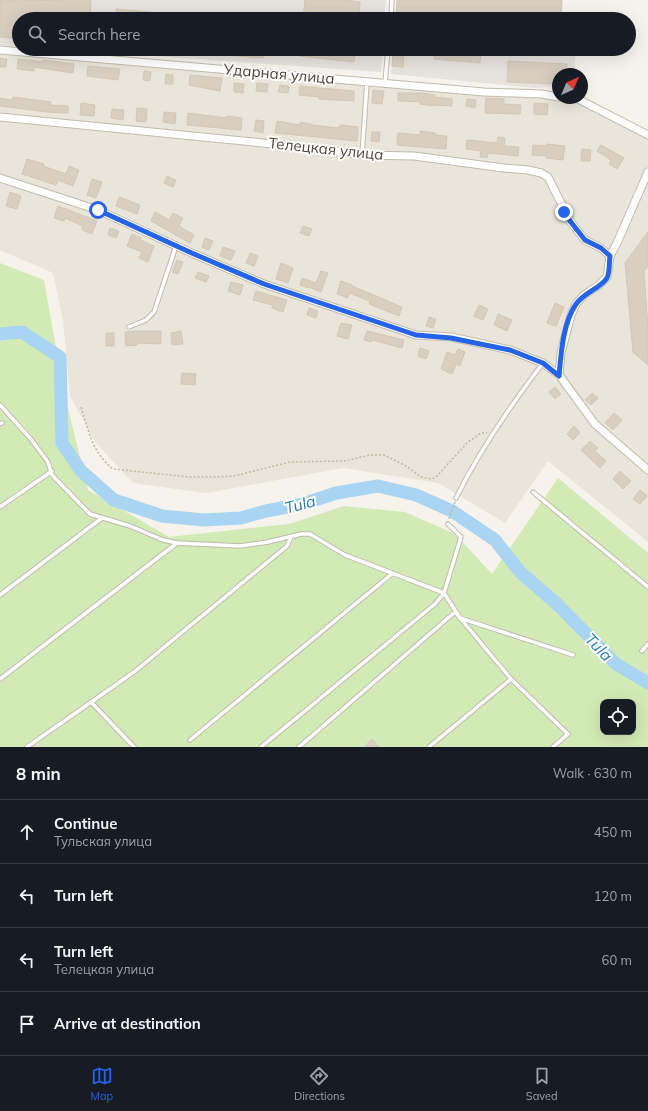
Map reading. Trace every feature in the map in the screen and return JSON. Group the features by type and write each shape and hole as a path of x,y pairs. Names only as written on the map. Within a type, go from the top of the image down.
{"street":[{"name":"Ударная улица","path":"0,50 12,51"},
{"name":"Ударная улица","path":"69,56 484,92 542,94 552,96"},
{"path":"588,104 648,135"},
{"name":"Телецкая улица","path":"0,117 273,144 362,155 414,156 528,170 541,173 548,177 570,221 585,240 601,248 610,256"},
{"path":"559,376 562,347 570,315 576,304 584,295 599,285 607,277 610,256 648,172"},
{"path":"0,178 98,210 264,284 416,335 479,342 510,350 543,363 559,376 595,424 648,470"}],"lane":[{"path":"391,12 392,0"},
{"path":"385,83 387,56"},
{"path":"362,155 367,82"},
{"path":"129,327 146,320 154,312 176,246"},
{"path":"456,498 471,467 515,400 543,363"},
{"path":"0,405 30,438 48,462 52,471 52,476 90,514 130,526 163,540 177,543 240,546 301,534 310,534 345,555 444,593 460,618 573,655"},
{"path":"0,508 52,471"},
{"path":"533,492 648,588"},
{"path":"0,596 102,518"},
{"path":"261,747 435,604 444,593 462,537 448,524"},
{"path":"27,747 134,672 287,546 291,537"},
{"path":"0,679 177,543"},
{"path":"190,740 393,573"},
{"path":"299,747 455,612 511,679 568,734 553,747"},
{"path":"642,650 648,644"},
{"path":"429,747 511,679"},
{"path":"90,702 134,747"}],"path":[{"path":"81,407 94,447 103,461 113,469 189,477 234,476 290,462 345,461 370,455 384,455 406,466 421,477 432,479 436,477 468,442 481,433 493,434"},
{"path":"448,524 456,498"}],"shaded area":[{"path":"0,0 386,0 385,12 12,12 12,46 0,45"},
{"path":"0,50 12,51 12,56 71,56 552,97 552,104 581,104 648,135 648,542 548,461 505,523 438,483 343,468 206,493 133,483 95,442 70,396 63,320 53,273 0,250"},
{"path":"156,56 382,56 381,72"},
{"path":"392,56 575,56 574,68 552,68 552,87 536,88 391,74"}],"green space":[{"path":"0,263 44,280 63,388 88,490 169,537 289,524 344,506 405,512 455,534 492,574 558,478 648,553 648,747 0,747"}],"building":[{"path":"0,0 91,1 90,12 12,12 12,38 0,37"},
{"path":"305,0 345,0 360,2 359,12 304,12"},
{"path":"397,0 562,0 561,12 396,12"},
{"path":"116,9 150,12 116,12"},
{"path":"238,56 263,56 263,58"},
{"path":"299,56 354,56 354,62"},
{"path":"393,56 404,56 403,67 392,66"},
{"path":"434,56 480,56 480,63 434,59"},
{"path":"0,58 7,59 6,67 0,67"},
{"path":"18,59 43,62 43,60 74,64 73,73 34,67 34,71 17,69"},
{"path":"508,61 567,64 567,68 552,68 552,84 507,82"},
{"path":"88,66 120,69 118,80 87,76"},
{"path":"144,71 151,72 150,81 143,80"},
{"path":"166,74 173,75 173,84 165,84"},
{"path":"190,75 222,78 220,91 189,85"},
{"path":"234,83 244,84 243,93 234,92"},
{"path":"257,83 268,84 267,92 256,91"},
{"path":"280,85 289,86 288,93 278,92"},
{"path":"300,86 354,91 354,101 319,99 319,97 299,95"},
{"path":"373,90 384,91 382,104 372,103"},
{"path":"398,93 422,93 435,95 435,97 452,99 452,106 434,106 420,104 421,102 398,101"},
{"path":"13,97 51,102 50,105 68,106 68,113 0,106 0,98 13,100"},
{"path":"486,98 504,99 504,104 521,105 520,114 485,113"},
{"path":"467,99 476,100 475,108 466,106"},
{"path":"81,103 95,105 94,116 80,115"},
{"path":"534,103 548,104 547,115 534,114"},
{"path":"137,108 147,109 146,122 136,121"},
{"path":"112,109 124,110 123,120 111,118"},
{"path":"164,112 176,113 175,124 163,122"},
{"path":"188,113 227,118 227,116 242,118 241,130 187,125"},
{"path":"256,120 264,121 263,133 254,131"},
{"path":"277,121 300,125 300,122 311,125 339,128 340,125 358,127 357,141 275,133"},
{"path":"420,131 435,133 435,135 447,136 446,149 397,145 398,133 420,135"},
{"path":"372,132 380,132 379,142 371,141"},
{"path":"498,137 505,138 504,146 519,147 518,156 488,153 487,158 480,157 481,151 466,149 467,140 497,143"},
{"path":"547,144 565,146 563,160 546,158 546,156 532,155 533,145 547,146"},
{"path":"601,145 624,158 617,169 609,164 611,160 597,151"},
{"path":"582,149 591,150 590,161 581,161"},
{"path":"27,159 44,164 43,166 66,174 69,166 79,170 73,186 58,180 56,185 22,174"},
{"path":"167,176 176,180 173,187 164,183"},
{"path":"92,179 102,182 96,198 87,195"},
{"path":"10,192 21,196 17,209 6,206"},
{"path":"119,197 140,205 137,214 116,206"},
{"path":"58,206 97,221 92,234 82,230 83,226 65,218 64,221 54,218"},
{"path":"155,212 169,220 173,213 183,218 179,226 194,235 190,243 151,221"},
{"path":"303,226 312,229 309,236 300,233"},
{"path":"110,228 119,231 116,238 108,235"},
{"path":"648,232 648,266 644,271 648,329 648,365 633,352 625,263"},
{"path":"132,234 141,238 140,240 154,246 148,262 139,258 142,252 127,246"},
{"path":"205,238 213,241 209,250 202,247"},
{"path":"223,247 235,251 231,260 220,256"},
{"path":"250,253 258,256 254,266 246,263"},
{"path":"177,260 183,262 178,274 172,272"},
{"path":"281,263 293,268 288,283 276,279"},
{"path":"321,271 328,273 321,292 300,285 302,278 316,283"},
{"path":"198,272 209,276 206,282 195,278"},
{"path":"341,281 402,307 399,316 369,304 370,301 349,293 348,298 337,294"},
{"path":"231,282 243,285 240,295 228,291"},
{"path":"256,291 287,300 283,312 272,308 273,305 253,300"},
{"path":"555,303 564,307 556,326 547,323"},
{"path":"479,305 488,309 483,320 474,316"},
{"path":"309,308 318,311 316,318 307,315"},
{"path":"498,314 512,320 507,331 494,325"},
{"path":"429,317 436,319 433,328 426,326"},
{"path":"341,323 352,325 348,339 337,336"},
{"path":"161,331 161,344 137,343 137,345 126,346 125,332"},
{"path":"181,331 183,344 172,345 171,333"},
{"path":"367,331 404,340 402,348 372,340 372,342 364,340"},
{"path":"106,333 114,333 114,346 106,346"},
{"path":"420,348 429,351 426,359 418,356"},
{"path":"458,349 465,352 460,366 456,364 452,374 441,369 447,352 455,355"},
{"path":"182,373 196,374 195,385 181,384"},
{"path":"555,387 561,394 555,399 549,392"},
{"path":"592,393 598,398 591,405 585,400"},
{"path":"614,413 622,420 613,430 605,423"},
{"path":"574,426 580,433 573,440 567,434"},
{"path":"590,441 598,448 595,451 606,461 600,468 581,450"},
{"path":"620,471 631,481 623,489 613,479"},
{"path":"640,490 647,496 640,504 633,499"},
{"path":"372,739 379,747 364,747"}],"waterway":[{"name":"Tula","path":"0,334 22,332 60,357 62,443 81,471 114,500 162,516 204,520 241,518 266,511 303,504 336,493 378,486 416,495 452,511 495,540 520,572 557,604 616,664 648,683"}],"route":[{"path":"98,210 264,284 416,335 479,342 510,350 543,363 559,376 561,352 570,315 576,304 584,295 599,285 607,277 610,256 601,248 585,240 564,212"}]}
